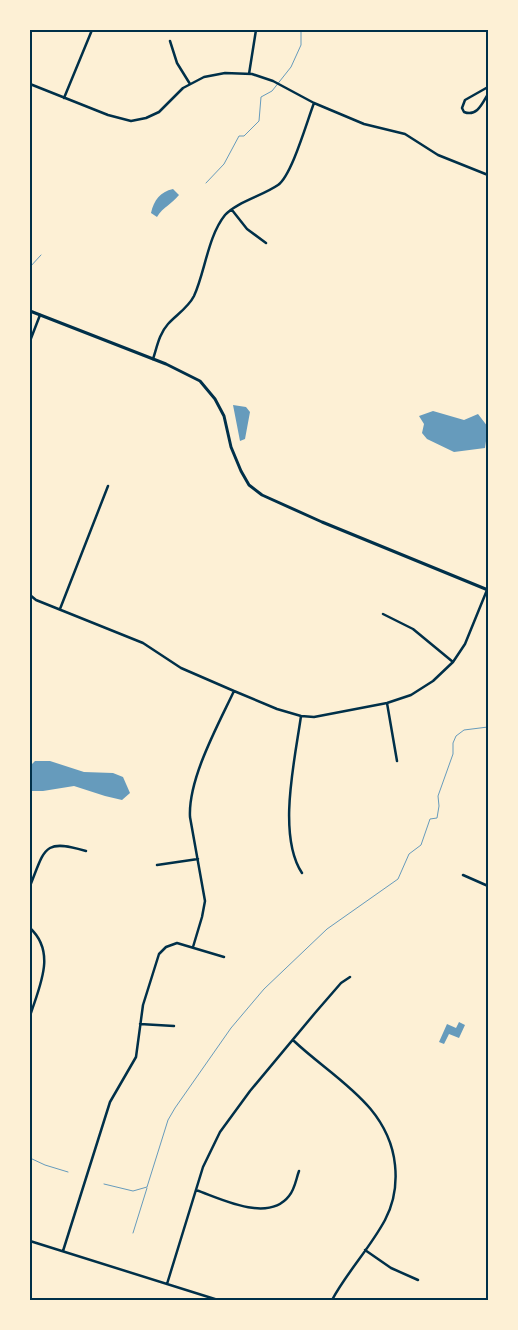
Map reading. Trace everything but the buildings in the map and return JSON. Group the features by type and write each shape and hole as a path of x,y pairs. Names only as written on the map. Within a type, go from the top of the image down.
{"street":[{"path":"64,98 92,30"},
{"path":"249,74 256,30"},
{"path":"170,41 175,57 190,84"},
{"path":"30,84 120,119 140,120 159,112 180,91 204,77 219,74 249,74 273,81 314,103 364,124 405,134 438,155 488,175"},
{"path":"488,87 465,100 462,108 464,112 472,114 488,94"},
{"path":"154,359 160,338 167,325 187,307 193,297 216,232 225,216 237,205 256,198 280,184 290,170 314,103"},
{"path":"232,210 248,228 266,243"},
{"path":"30,311 154,359 200,381 215,399 224,416 231,447 240,469 249,485 262,495 314,519 487,590 465,644 453,662 433,681 411,695 387,703 327,715 300,716 277,710 181,668 143,643 36,600 30,595"},
{"path":"30,340 40,315"},
{"path":"60,609 108,486"},
{"path":"383,614 413,629 453,662"},
{"path":"192,947 202,917 205,900 190,816 192,797 207,747 234,691"},
{"path":"387,703 397,761"},
{"path":"300,716 291,785 289,820 295,862 302,873"},
{"path":"30,886 41,858 51,847 66,845 86,851"},
{"path":"157,865 198,859"},
{"path":"463,875 488,886"},
{"path":"30,928 41,942 45,956 45,965 30,1016"},
{"path":"63,1251 110,1102 136,1057 143,1005 162,950 173,943 182,943 224,957"},
{"path":"167,1284 210,1150 228,1119 341,983 350,977"},
{"path":"140,1024 174,1026"},
{"path":"293,1040 369,1106 390,1140 396,1169 395,1192 386,1219 346,1276 332,1300"},
{"path":"196,1190 247,1207 269,1209 288,1198 294,1188 299,1171"},
{"path":"30,1241 218,1300"},
{"path":"365,1250 391,1268 418,1280"}],"water":[{"path":"173,189 179,195 157,217 151,213 158,197"},
{"path":"233,405 246,407 250,412 245,439 240,441"},
{"path":"433,411 464,420 478,414 488,427 485,448 454,452 427,439 422,433 424,424 419,416"},
{"path":"35,761 50,761 84,772 113,773 123,777 130,793 122,800 74,786 30,791 30,766"},
{"path":"459,1022 465,1025 459,1038 449,1034 444,1044 439,1042 447,1024 456,1028"}],"waterway":[{"path":"206,183 224,164 239,136 244,136 259,121 261,97 272,91 291,67 301,45 301,30"},
{"path":"30,267 41,255"},
{"path":"104,1184 133,1191 147,1187 168,1120 231,1028 264,989 327,929 398,879 409,854 421,845 430,819 437,818 438,796 453,754 453,743 456,736 464,730 488,727"},
{"path":"30,1158 68,1172"},
{"path":"133,1233 147,1188"}]}
